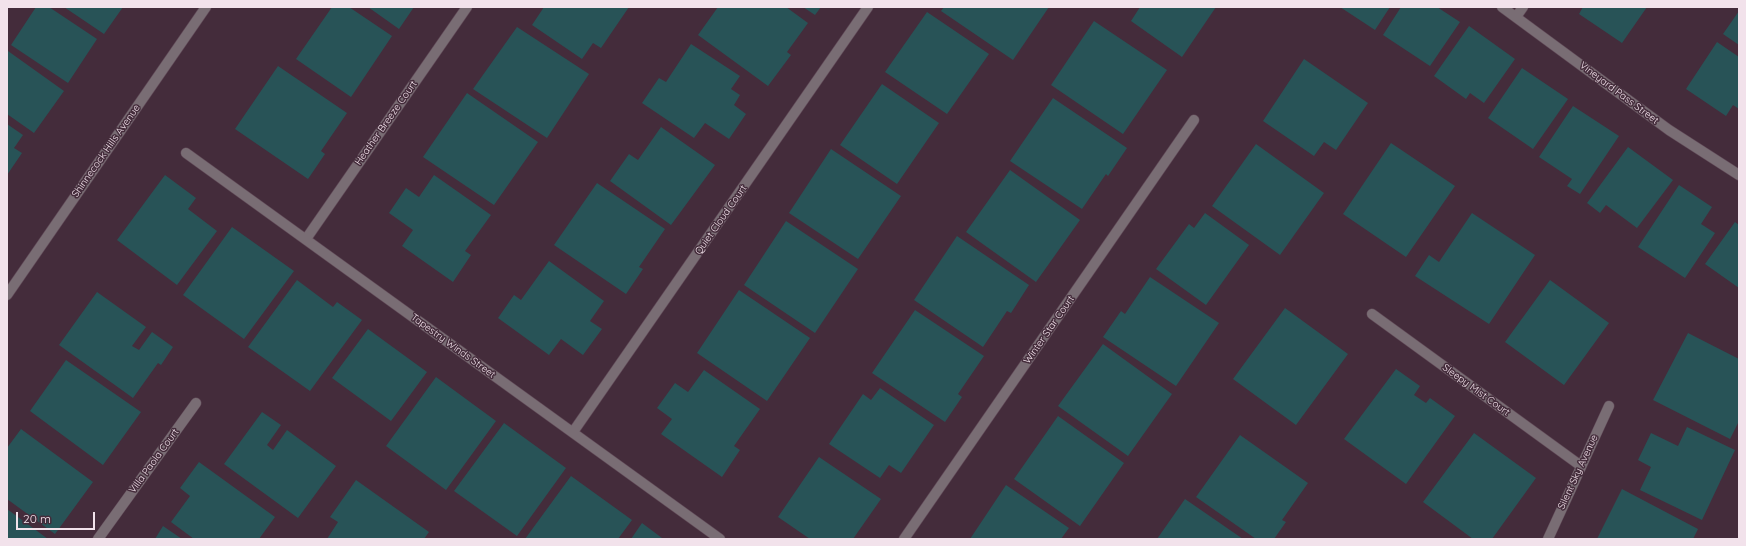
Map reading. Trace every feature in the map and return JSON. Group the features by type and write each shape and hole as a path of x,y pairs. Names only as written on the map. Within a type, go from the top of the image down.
{"street":[{"name":"Shinnecock Hills Avenue","path":"7,295 206,7"},
{"name":"Heather Breeze Court","path":"306,239 467,7"},
{"name":"Quiet Cloud Court","path":"573,432 868,7"},
{"name":"Vineyard Pass Street","path":"1502,7 1669,130 1739,175"},
{"path":"1516,17 1523,7"},
{"name":"Winter Star Court","path":"904,539 1194,120"},
{"name":"Tapestry Winds Street","path":"186,153 720,539"},
{"name":"Sleepy Mist Court","path":"1372,314 1581,466"},
{"name":"Villa Paola Court","path":"98,539 196,403"},
{"name":"Silent Sky Avenue","path":"1548,539 1609,406"}],"building":[{"path":"36,7 49,7 97,39 68,83 11,45"},
{"path":"64,7 123,7 104,34"},
{"path":"332,7 349,7 392,36 351,97 296,59"},
{"path":"368,7 414,7 399,29"},
{"path":"544,7 629,7 601,48 593,43 582,59 532,25"},
{"path":"718,7 786,7 808,23 787,52 791,55 768,86 698,35"},
{"path":"803,7 821,7 815,15"},
{"path":"944,7 1049,7 1013,60 941,11"},
{"path":"1140,7 1216,7 1182,57 1131,21"},
{"path":"1340,7 1390,7 1375,30"},
{"path":"1401,7 1437,7 1460,22 1430,66 1383,35"},
{"path":"1583,7 1647,7 1622,43 1579,14"},
{"path":"1739,11 1739,45 1723,34"},
{"path":"927,12 989,54 947,114 885,72"},
{"path":"1094,21 1167,70 1123,134 1051,85"},
{"path":"1469,26 1515,59 1484,103 1470,93 1466,99 1434,76"},
{"path":"517,27 589,74 547,138 473,89"},
{"path":"1717,42 1739,57 1739,109 1733,105 1726,116 1686,89"},
{"path":"691,44 740,76 731,89 740,95 734,105 746,114 729,139 705,123 694,138 642,103 659,78 666,82"},
{"path":"8,51 64,91 34,133 7,114"},
{"path":"1304,59 1368,103 1336,150 1324,142 1314,156 1263,121"},
{"path":"278,66 347,113 321,151 325,154 308,179 235,129"},
{"path":"1522,68 1568,99 1533,149 1488,118"},
{"path":"882,84 939,123 897,184 840,145"},
{"path":"467,93 538,142 494,205 423,157"},
{"path":"1053,98 1127,148 1108,176 1106,174 1082,209 1010,161"},
{"path":"1573,106 1619,136 1580,194 1567,186 1572,179 1539,157"},
{"path":"7,124 23,135 14,148 22,153 7,175"},
{"path":"661,127 715,165 671,225 610,181 629,154 638,160"},
{"path":"1391,143 1455,186 1406,257 1343,214"},
{"path":"1256,144 1324,193 1280,255 1212,206"},
{"path":"1628,147 1673,180 1637,228 1606,205 1600,213 1587,203"},
{"path":"831,149 901,196 858,259 789,213"},
{"path":"1010,170 1080,220 1036,282 966,232"},
{"path":"165,175 196,198 188,209 217,231 177,285 117,240"},
{"path":"434,175 491,215 465,251 471,255 453,282 402,246 413,230 389,213 406,188 419,197"},
{"path":"597,183 665,229 639,267 643,269 626,294 554,245"},
{"path":"1679,185 1712,207 1701,224 1715,233 1685,278 1638,247"},
{"path":"1205,213 1249,245 1206,305 1156,269 1189,224 1194,228"},
{"path":"1472,213 1535,255 1489,324 1415,276 1429,255 1439,262"},
{"path":"786,221 858,269 815,333 744,285"},
{"path":"1735,222 1739,225 1739,288 1705,264"},
{"path":"232,227 294,271 244,339 183,295"},
{"path":"957,236 1029,285 1011,313 1007,311 983,347 914,300"},
{"path":"549,261 604,301 590,321 602,329 583,355 561,339 549,355 498,318 514,295 521,300"},
{"path":"1150,277 1219,323 1176,386 1103,337 1121,311 1125,314"},
{"path":"297,280 333,307 337,302 362,320 310,391 248,347"},
{"path":"1550,280 1609,323 1564,385 1505,342"},
{"path":"739,290 810,338 767,401 697,353"},
{"path":"97,292 146,327 132,346 139,350 152,332 173,347 161,365 158,363 133,398 59,345"},
{"path":"1285,308 1348,354 1296,425 1233,379"},
{"path":"915,310 984,356 958,394 962,397 945,422 872,373"},
{"path":"368,329 427,372 391,421 332,378"},
{"path":"1688,333 1739,359 1739,421 1730,439 1653,400"},
{"path":"1103,344 1172,394 1128,456 1058,406"},
{"path":"66,360 141,412 103,465 30,411"},
{"path":"1396,369 1420,386 1414,395 1426,403 1430,398 1455,416 1406,484 1344,439"},
{"path":"704,370 760,409 734,446 740,450 722,477 661,434 672,419 657,408 675,383 688,392"},
{"path":"436,377 496,421 446,490 386,446"},
{"path":"880,388 934,425 901,473 889,465 880,478 829,444 863,394 871,400"},
{"path":"262,412 281,425 267,445 273,450 287,430 336,466 298,518 224,464"},
{"path":"1058,416 1124,463 1080,526 1014,479"},
{"path":"504,423 566,468 517,536 454,491"},
{"path":"1687,427 1735,450 1702,520 1640,490 1651,467 1638,460 1651,433 1678,446"},
{"path":"21,429 93,482 55,534 7,499 7,448"},
{"path":"1474,433 1536,478 1492,539 1473,539 1423,502"},
{"path":"1240,435 1308,483 1282,520 1286,522 1274,539 1256,539 1196,497"},
{"path":"819,457 881,499 853,539 810,539 778,517"},
{"path":"199,462 275,517 259,539 194,539 171,522 190,496 180,488"},
{"path":"571,476 632,520 618,539 525,539"},
{"path":"356,480 429,532 424,539 327,539 338,522 330,517"},
{"path":"1006,485 1069,528 1061,539 970,539"},
{"path":"1622,489 1698,529 1693,539 1597,539"},
{"path":"1185,499 1243,539 1157,539"},
{"path":"7,509 48,539 7,539"},
{"path":"642,523 662,538 631,539"},
{"path":"163,526 182,539 155,539"}]}
